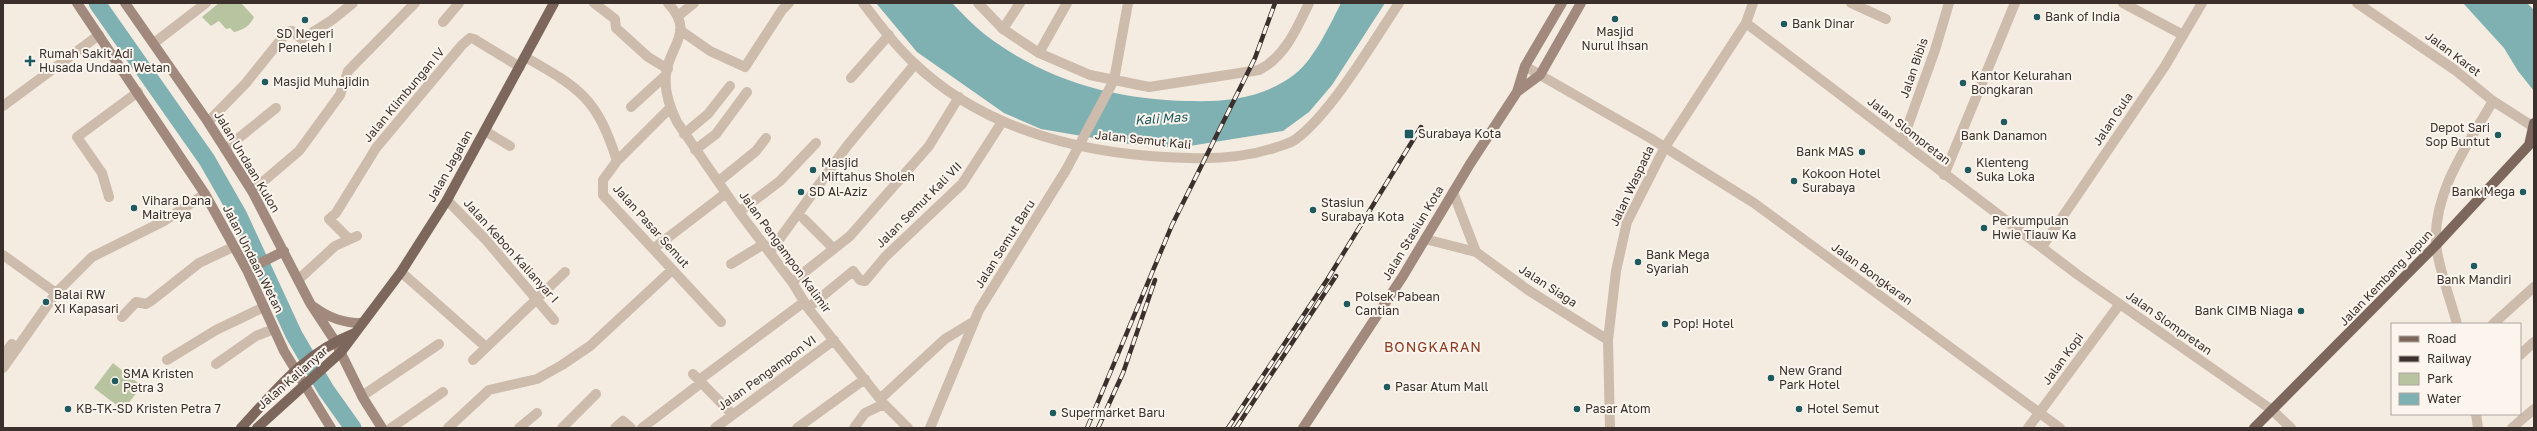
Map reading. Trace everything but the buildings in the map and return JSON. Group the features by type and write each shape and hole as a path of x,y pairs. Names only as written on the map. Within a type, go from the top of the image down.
{"main road":[{"name":"Jalan Undaan Wetan","path":"77,3 205,194 233,247 252,268 264,306 274,329 298,366 303,386 331,428"},
{"name":"Jalan Undaan Kulon","path":"125,3 208,122 252,191 281,253 310,303 335,341 362,396 382,428"},
{"name":"Jalan Jagalan","path":"355,333 401,272 447,200 554,3"},
{"name":"Jalan Stasiun Kota","path":"1303,428 1426,239 1453,192 1517,92 1525,66 1562,3"},
{"name":"Jalan Stasiun Kota","path":"1517,92 1540,75 1581,3"},
{"name":"Jalan Kembang Jepun","path":"2254,428 2436,245 2532,144 2533,124"},
{"path":"252,268 281,253"},
{"path":"310,303 332,318 362,323"},
{"name":"Jalan Kalianyar","path":"242,428 298,366 335,341 355,333"},
{"name":"Jalan Kalianyar","path":"257,428 312,378 329,365 355,333"}],"street":[{"path":"154,43 206,3"},
{"path":"208,122 246,82 288,32 292,31 301,39 332,20 353,3"},
{"path":"252,191 299,151 340,95 348,71 415,3"},
{"path":"443,22 459,3"},
{"path":"594,3 615,18 616,28 667,72 631,107"},
{"path":"675,8 694,3"},
{"path":"680,30 710,51 740,66 747,65 782,10 789,3"},
{"name":"Jalan Semut Kali","path":"863,3 915,64 959,98 1002,122 1080,146 1169,158 1224,159 1258,154 1295,140 1324,112 1399,3"},
{"path":"978,3 1004,29 1039,53 1090,75 1149,87 1259,70 1267,66 1285,47 1309,3"},
{"path":"1004,29 1020,3"},
{"path":"1039,53 1067,3"},
{"name":"Jalan Semut Baru","path":"930,428 973,322 1086,136 1114,80 1128,3"},
{"name":"Jalan Waspada","path":"1610,428 1608,340 1616,270 1624,231 1665,147 1746,23 1753,3"},
{"path":"1851,3 1886,19"},
{"name":"Jalan Bibis","path":"1902,142 1935,50 1949,3"},
{"path":"1944,175 2015,3"},
{"path":"2123,3 2183,35"},
{"name":"Jalan Gula","path":"2042,247 2165,66 2202,3"},
{"name":"Jalan Karet","path":"2357,3 2455,70 2492,101 2533,124"},
{"name":"Jalan Pengampon Kalimir","path":"675,8 680,30 680,40 667,72 670,108 694,150 719,181 739,212 792,282 806,305 882,401"},
{"name":"Jalan Slompretan","path":"1746,23 1944,175 2119,305 2272,410 2292,428"},
{"path":"3,106 99,35"},
{"path":"851,78 889,35"},
{"name":"Jalan Klimbungan IV","path":"298,280 335,246 353,237 329,219 336,213 376,148 466,41 470,38 474,39 520,67"},
{"path":"525,57 561,77 582,93 596,110 617,161"},
{"path":"731,264 767,248 847,146 915,64"},
{"name":"Jalan Bongkaran","path":"1525,66 1665,147 1771,215 2060,428"},
{"path":"684,134 708,114 730,86"},
{"path":"109,197 102,173 77,137 138,92"},
{"path":"694,150 716,134 747,92"},
{"path":"792,282 850,236 930,146 959,98"},
{"path":"2457,323 2436,245 2437,217 2450,178 2492,101"},
{"path":"225,149 276,108"},
{"name":"Jalan Pasar Semut","path":"670,108 617,161 603,180 603,195 721,322"},
{"name":"Jalan Semut Kali VII","path":"806,305 853,271 862,281 962,184 1002,122"},
{"path":"485,131 510,146"},
{"path":"719,181 748,159 766,138"},
{"path":"739,212 780,181 816,143"},
{"path":"1453,192 1476,252"},
{"path":"653,249 726,193"},
{"path":"3,368 56,293 100,251 131,239 205,194"},
{"name":"Jalan Kebon Kalianyar I","path":"447,200 466,218 554,320"},
{"path":"804,220 834,249"},
{"name":"Jalan Siaga","path":"1426,239 1476,252 1528,290 1608,340"},
{"path":"122,317 136,302 146,304 199,263 233,247"},
{"path":"3,256 56,293"},
{"path":"448,428 489,390 537,379 562,365 590,346 672,270"},
{"path":"401,272 486,347"},
{"path":"473,360 536,298 565,272"},
{"path":"2494,323 2534,288"},
{"path":"642,428 698,379 806,305"},
{"name":"Jalan Kopi","path":"2028,428 2119,305"},
{"path":"167,360 216,330 264,306"},
{"path":"854,428 865,413 882,401 914,366 945,339 973,322"},
{"path":"216,364 256,336 274,329"},
{"name":"Jalan Pengampon VI","path":"715,428 834,340"},
{"path":"2521,353 2534,342"},
{"path":"3,355 12,344"},
{"path":"362,396 439,344"},
{"path":"698,379 732,414"},
{"path":"797,428 865,379"},
{"path":"391,428 443,392"},
{"path":"562,428 596,394"},
{"path":"882,401 908,428"},
{"path":"2512,428 2534,410"},
{"path":"519,428 537,413"},
{"path":"2476,415 2478,428"},
{"path":"615,427 624,421 631,428"}],"green space":[{"path":"219,3 241,3 254,17 246,27 234,32 230,28 226,29 219,21 211,26 202,17"},
{"path":"113,363 142,386 123,410 94,388"}],"water":[{"name":"Kali Mas","path":"876,3 952,3 979,30 1006,49 1055,75 1080,84 1134,97 1161,100 1217,101 1245,97 1258,93 1283,82 1295,74 1302,68 1315,51 1341,3 1385,3 1332,85 1309,112 1283,131 1177,148 1129,144 1041,129 1004,113 917,52"},
{"path":"2463,3 2527,3 2534,10 2534,91 2518,71 2504,48"}],"waterway":[{"path":"97,3 207,160 239,216 294,335 326,390 353,428"}],"railway":[{"path":"1087,428 1172,225 1255,58 1275,3"},
{"path":"1228,428 1327,280 1421,127"},
{"path":"1236,428 1336,276"},
{"path":"1098,428 1123,373 1155,280"}],"place":[{"name":"Bank of India","path":"2037,17"},
{"name":"Masjid Nurul Ihsan","path":"1615,19"},
{"name":"SD Negeri Peneleh I","path":"305,20"},
{"name":"Bank Dinar","path":"1784,24"},
{"name":"Rumah Sakit Adi Husada Undaan Wetan","path":"30,61"},
{"name":"Masjid Muhajidin","path":"265,82"},
{"name":"Kantor Kelurahan Bongkaran","path":"1963,83"},
{"name":"Bank Danamon","path":"2004,122"},
{"name":"Surabaya Kota","path":"1409,134"},
{"name":"Depot Sari Sop Buntut","path":"2498,135"},
{"name":"Bank MAS","path":"1862,152"},
{"name":"Masjid Miftahus Sholeh","path":"813,170"},
{"name":"Klenteng Suka Loka","path":"1968,170"},
{"name":"Kokoon Hotel Surabaya","path":"1794,181"},
{"name":"SD Al-Aziz","path":"801,192"},
{"name":"Bank Mega","path":"2523,192"},
{"name":"Vihara Dana Maitreya","path":"134,208"},
{"name":"Stasiun Surabaya Kota","path":"1313,210"},
{"name":"Perkumpulan Hwie Tiauw Ka","path":"1984,228"},
{"name":"Bank Mega Syariah","path":"1638,262"},
{"name":"Bank Mandiri","path":"2474,266"},
{"name":"Balai RW XI Kapasari","path":"46,302"},
{"name":"Polsek Pabean Cantian","path":"1347,304"},
{"name":"Bank CIMB Niaga","path":"2301,311"},
{"name":"Pop! Hotel","path":"1665,324"},
{"name":"New Grand Park Hotel","path":"1771,378"},
{"name":"SMA Kristen Petra 3","path":"115,381"},
{"name":"Pasar Atum Mall","path":"1387,387"},
{"name":"KB-TK-SD Kristen Petra 7","path":"68,409"},
{"name":"Pasar Atom","path":"1577,409"},
{"name":"Hotel Semut","path":"1799,409"},
{"name":"Supermarket Baru","path":"1053,413"}],"district":[{"name":"BONGKARAN","path":"1433,347"}]}
